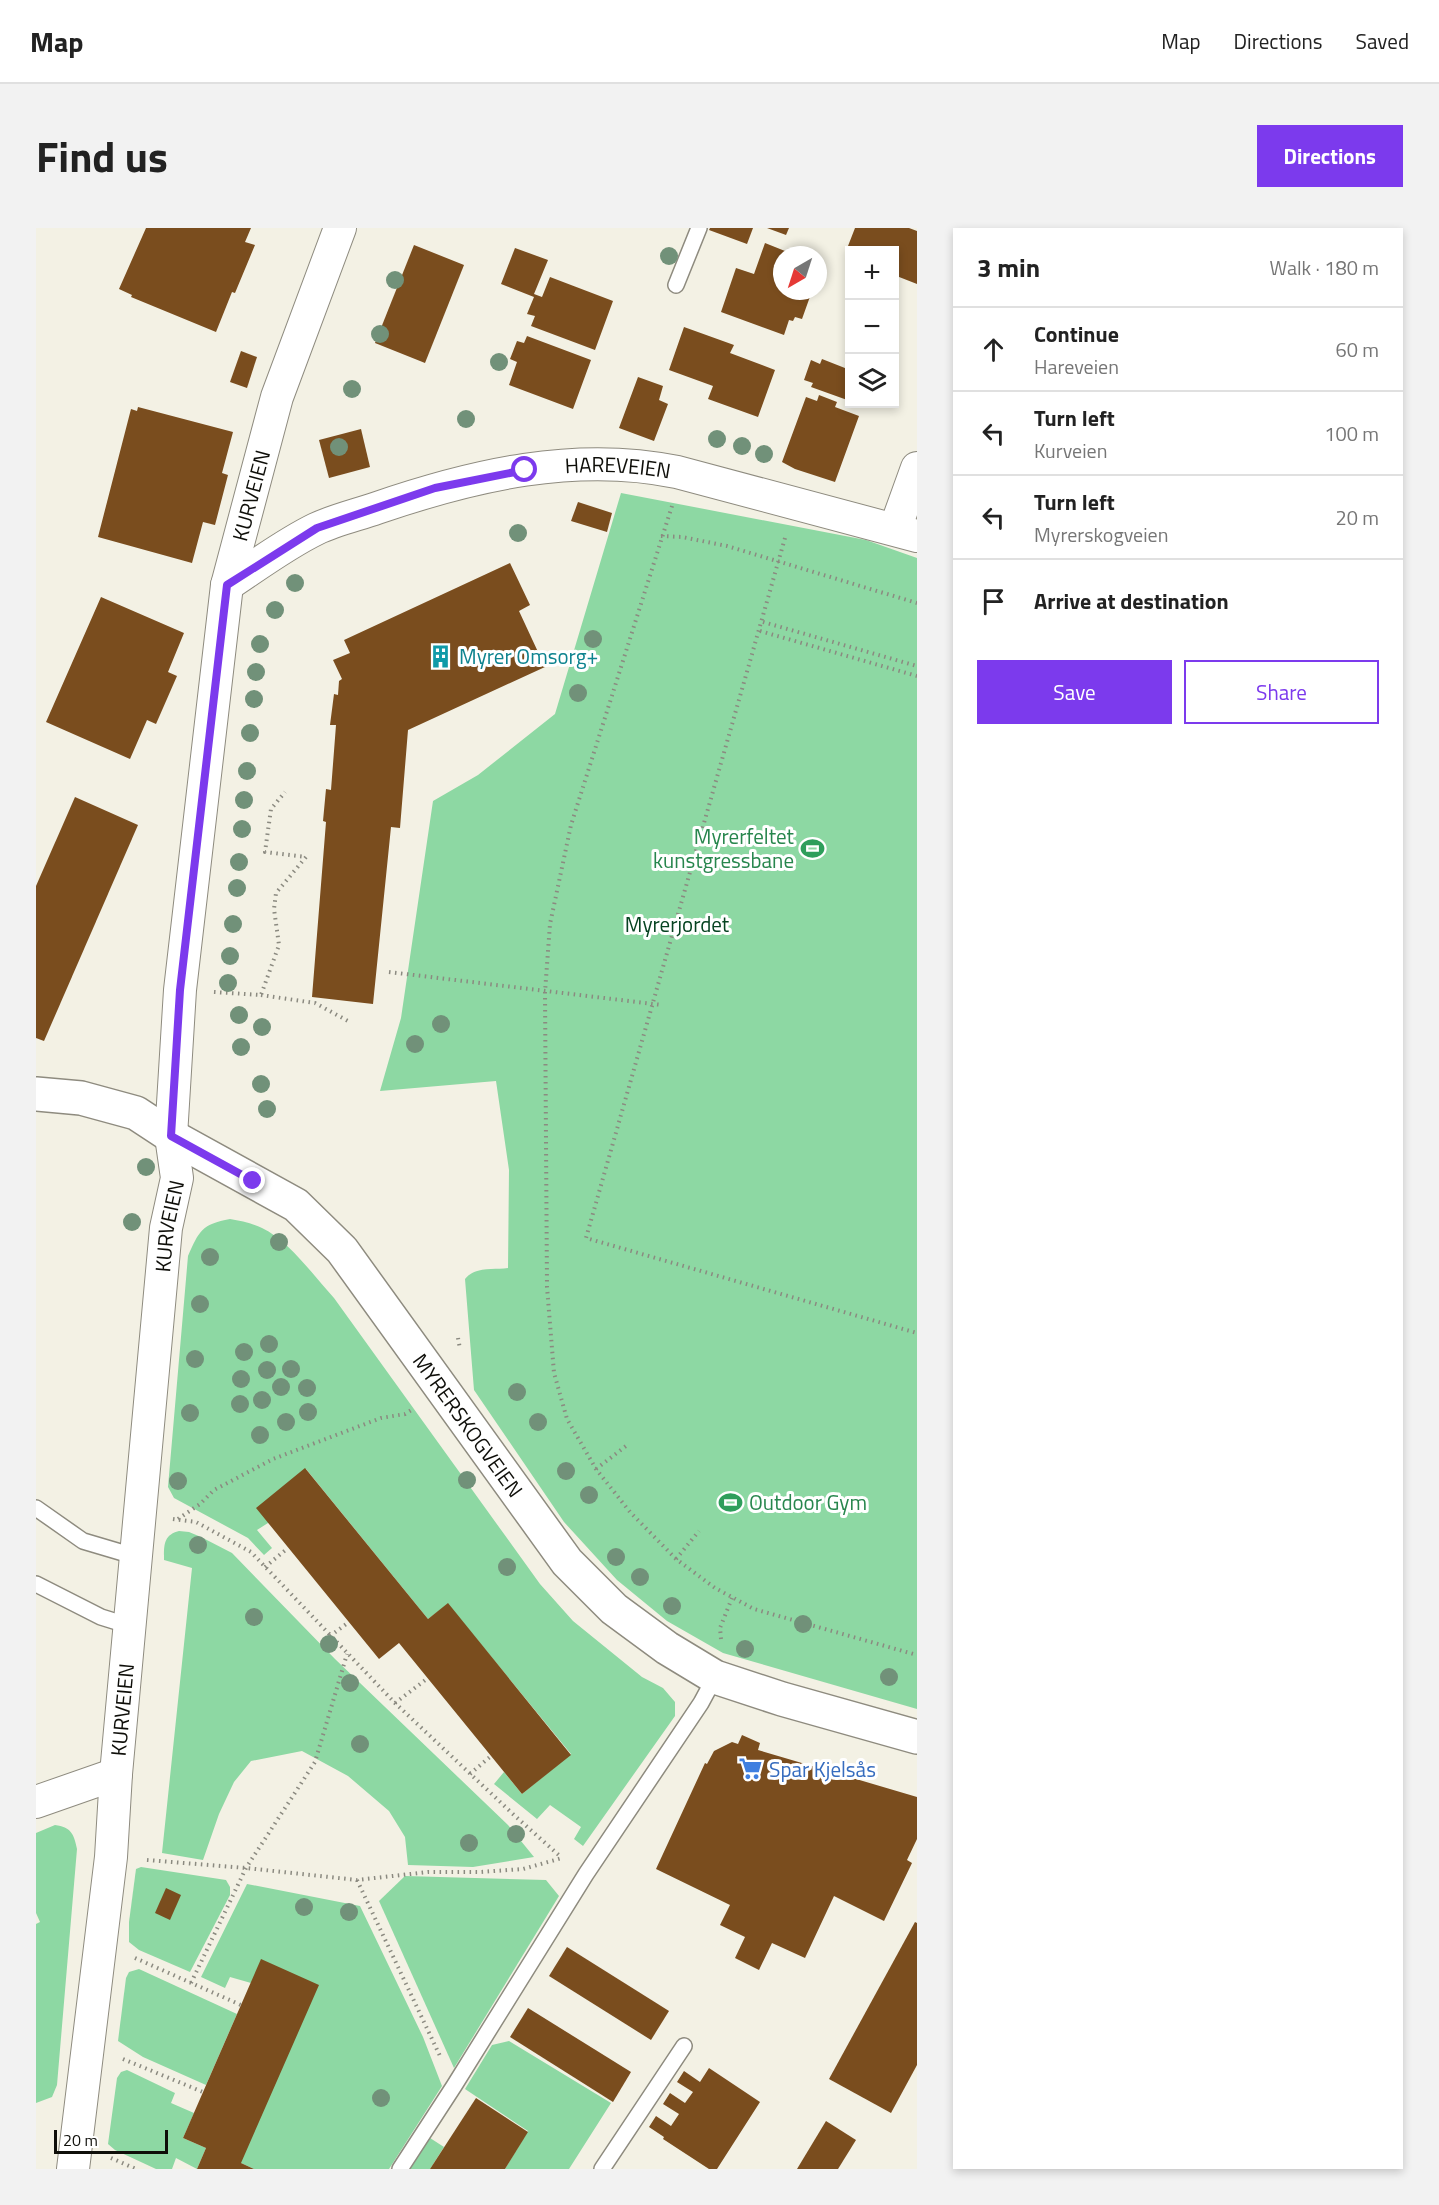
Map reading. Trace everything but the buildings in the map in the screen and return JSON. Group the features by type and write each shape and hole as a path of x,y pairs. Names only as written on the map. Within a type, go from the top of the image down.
{"street":[{"name":"KURVEIEN","path":"73,2169 111,1857 116,1774 166,1228 177,1178 171,1136 180,990 227,585 277,397 340,228"},
{"name":"HAREVEIEN","path":"227,585 317,528 435,488 525,470 572,464 644,465 906,533"},
{"path":"906,533 917,468"},
{"name":"MYRERSKOGVEIEN","path":"36,1094 81,1098 136,1113 171,1136 296,1205 342,1250 567,1562 614,1609 667,1648 715,1677 782,1699 917,1737"},
{"path":"36,1802 116,1774"}],"lane":[{"path":"676,285 699,228"},
{"path":"36,1508 83,1541 136,1557"},
{"path":"36,1584 101,1617 130,1626"},
{"path":"400,2169 586,1874 702,1703 715,1677"},
{"path":"602,2169 684,2046"}],"path":[{"path":"795,503 586,1238 917,1333"},
{"path":"917,603 727,546 682,537 661,536 572,825 550,924 545,992 547,1287 554,1373 567,1419 596,1468 630,1512 676,1559 715,1588 754,1609 917,1655"},
{"path":"763,622 917,666"},
{"path":"760,631 917,676"},
{"path":"261,995 279,945 274,909 276,893 306,857 265,852 271,809 285,792"},
{"path":"389,972 662,1005"},
{"path":"180,990 261,995 315,1003 348,1021"},
{"path":"177,1520 200,1504 214,1490 273,1460 381,1418 405,1414 419,1406"},
{"path":"596,1468 626,1446"},
{"path":"141,1514 196,1522 251,1552 395,1703 561,1857 586,1874"},
{"path":"676,1559 699,1531"},
{"path":"265,1567 288,1548"},
{"path":"330,1635 348,1622"},
{"path":"191,1983 246,1868 315,1762 347,1653"},
{"path":"395,1703 428,1678"},
{"path":"470,1774 491,1756"},
{"path":"137,1859 357,1880 428,1872 523,1869 561,1857"},
{"path":"357,1880 454,2086"},
{"path":"101,1944 241,2004"},
{"path":"88,2047 125,2059 203,2091"}],"green space":[{"name":"Myrerjordet","path":"621,493 866,540 917,558 917,1709 723,1653 667,1621 617,1580 564,1522 474,1390 465,1279 479,1270 508,1268 509,1170 496,1081 380,1091 401,1018 433,801 478,775 555,714"},
{"path":"230,1219 262,1228 282,1241 301,1260 334,1298 540,1584 573,1621 642,1677 663,1688 675,1702 675,1716 583,1846 574,1839 581,1827 550,1805 537,1819 494,1784 504,1772 522,1794 571,1754 448,1604 428,1619 306,1469 268,1523 257,1530 272,1548 264,1555 248,1538 174,1498 168,1487 188,1256 195,1240 207,1226"},
{"path":"179,1531 189,1532 232,1553 335,1659 508,1825 534,1857 473,1867 408,1865 405,1837 389,1811 348,1776 302,1751 251,1761 234,1782 219,1814 203,1860 162,1853 192,1568 164,1560 167,1538"},
{"path":"55,1825 65,1827 71,1832 77,1849 57,2085 52,2097 36,2103 36,1924 40,1922 36,1913 36,1833"},
{"path":"141,1867 226,1880 230,1887 230,1895 190,1972 139,1950 129,1942 129,1922 136,1869"},
{"path":"405,1876 546,1880 559,1896 454,2068 379,1901"},
{"path":"247,1884 360,1906 423,2037 442,2086 389,2169 254,2169 241,2163 251,1983 230,1977 225,1988 201,1977"},
{"path":"139,1969 237,2014 206,2085 143,2057 118,2041 126,1978 129,1972"},
{"path":"509,2041 611,2103 569,2169 505,2169 528,2131 465,2089 492,2045"},
{"path":"127,2070 175,2093 171,2103 194,2113 183,2138 206,2148 197,2169 176,2158 172,2169 156,2169 115,2150 108,2144 117,2078 121,2072"},
{"path":"430,2138 444,2147 430,2169 410,2169"}],"place":[{"name":"Myrer Omsorg+","path":"441,656"},
{"name":"Myrerfeltet kunstgressbane","path":"812,848"},
{"name":"Outdoor Gym","path":"731,1502"},
{"name":"Spar Kjelsås","path":"751,1769"}],"route":[{"path":"253,1181 171,1136 180,990 227,585 317,528 435,488 525,470"}]}
